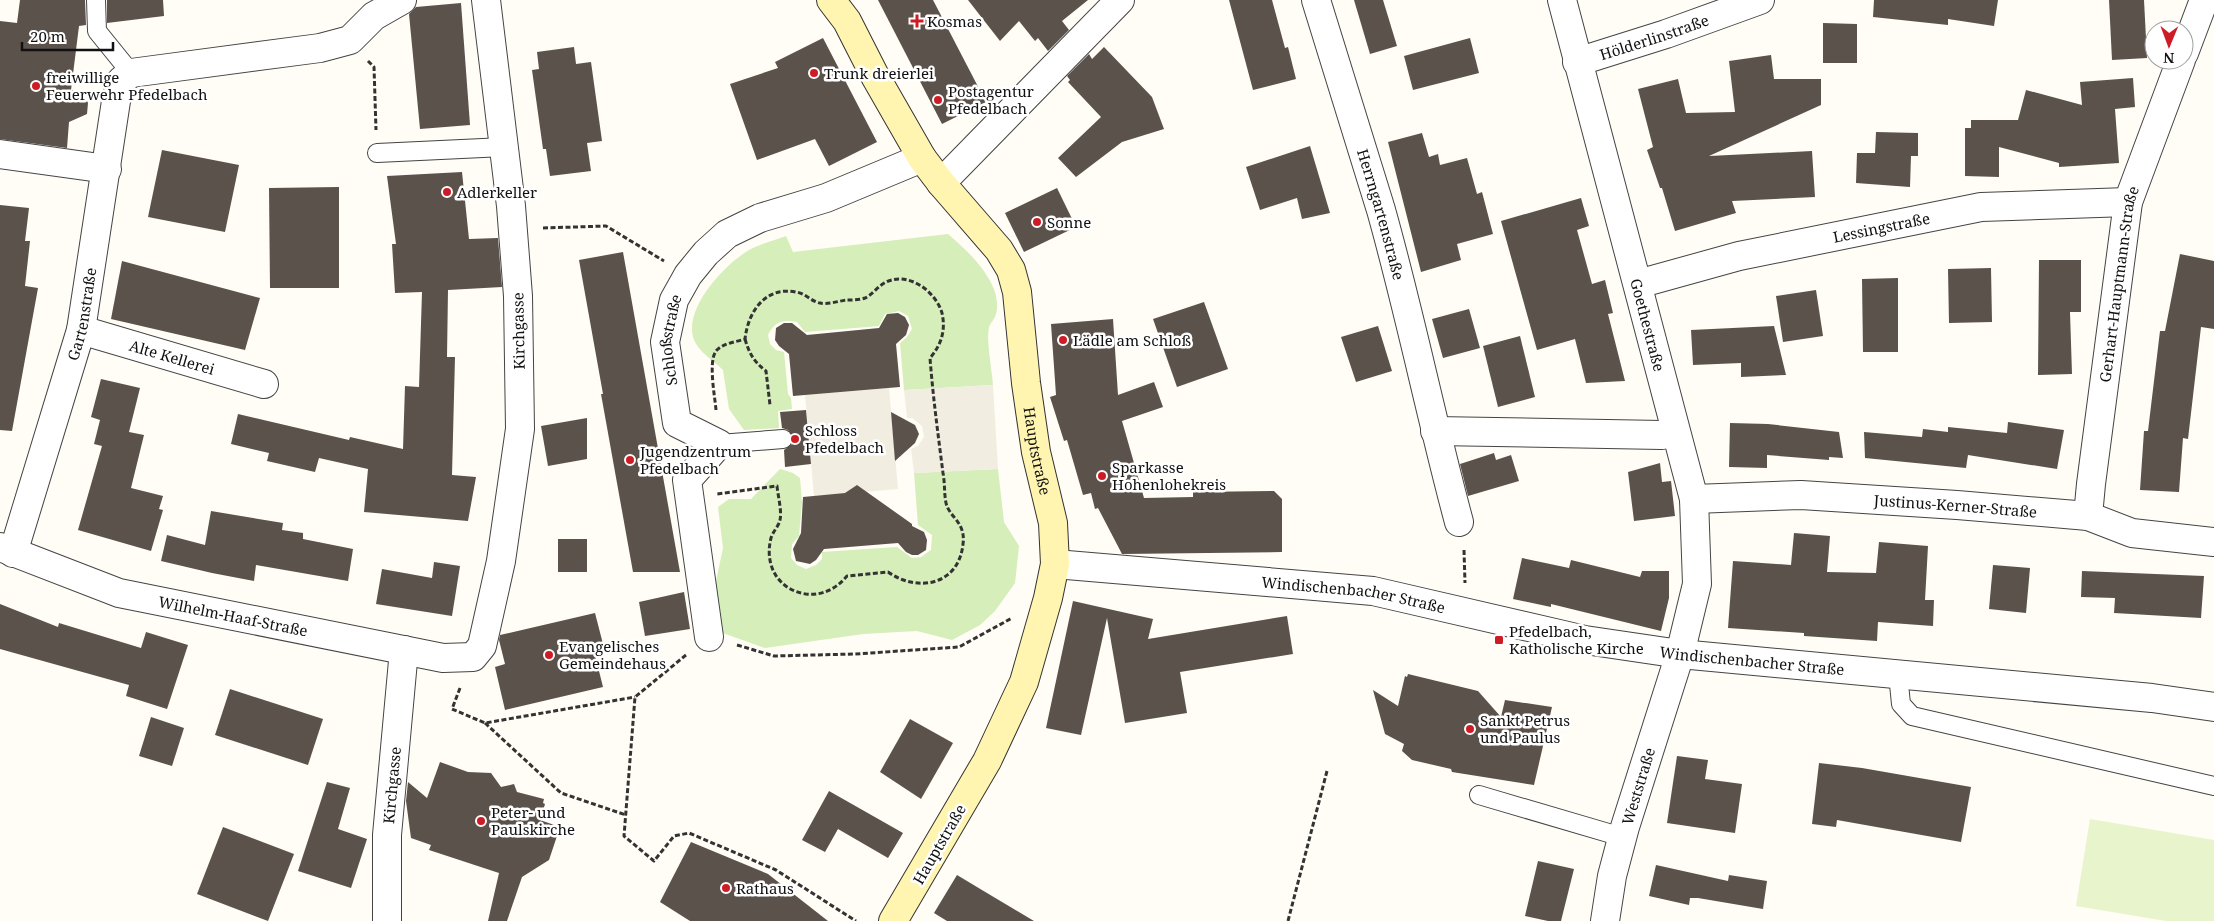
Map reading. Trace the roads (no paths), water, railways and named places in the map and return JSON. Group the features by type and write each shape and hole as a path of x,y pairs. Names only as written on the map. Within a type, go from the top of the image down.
{"main road":[{"name":"Hauptstraße","path":"831,0 847,21 875,76 922,158 999,250 1012,270 1018,292 1026,383 1036,452 1053,523 1054,564 1048,598 1024,682 987,761 893,921"}],"street":[{"path":"131,73 320,48 350,40 374,16 402,0"},
{"name":"Kirchgasse","path":"473,657 482,646 501,560 520,429 518,296 504,147 486,0"},
{"path":"941,183 1120,0"},
{"name":"Herrngartenstraße","path":"1316,0 1381,211 1417,348 1435,432 1459,522"},
{"name":"Goethestraße","path":"1562,0 1694,499 1697,584 1680,654"},
{"name":"Hölderlinstraße","path":"1577,62 1666,34 1760,0"},
{"path":"2194,26 2204,0"},
{"name":"Gerhart-Hauptmann-Straße","path":"2088,516 2128,202 2178,70"},
{"name":"Gartenstraße","path":"6,550 81,330 116,101 122,81 131,73"},
{"path":"0,154 106,169"},
{"name":"Schloßstraße","path":"719,444 677,423 665,342 674,300 688,275 706,253 727,234 760,218 826,198 922,158"},
{"name":"Lessingstraße","path":"1638,284 1740,256 1982,207 2128,202"},
{"name":"Alte Kellerei","path":"81,330 264,384"},
{"path":"1435,432 1662,435 1675,432"},
{"path":"709,637 687,480 719,444"},
{"name":"Justinus-Kerner-Straße","path":"1694,499 1800,496 1957,505 2088,516 2132,533 2214,542"},
{"name":"Wilhelm-Haaf-Straße","path":"6,550 119,593 444,658 473,657"},
{"name":"Windischenbacher Straße","path":"1054,564 1373,590 1585,640 1680,654 2152,698 2214,707"},
{"name":"Kirchgasse","path":"387,921 386,834 404,650"},
{"name":"Weststraße","path":"1605,921 1612,876 1622,837 1680,654"}],"lane":[{"path":"96,0 97,30 131,73"},
{"path":"377,153 504,147"},
{"path":"719,444 783,439"},
{"path":"1898,674 1901,704 1912,716 2214,786"},
{"path":"1479,795 1622,837"}],"place":[{"name":"Kosmas","path":"917,21"},
{"name":"Trunk dreierlei","path":"814,73"},
{"name":"freiwillige Feuerwehr Pfedelbach","path":"36,86"},
{"name":"Postagentur Pfedelbach","path":"938,100"},
{"name":"Adlerkeller","path":"447,192"},
{"name":"Sonne","path":"1037,222"},
{"name":"Lädle am Schloß","path":"1063,340"},
{"name":"Schloss Pfedelbach","path":"795,439"},
{"name":"Jugendzentrum Pfedelbach","path":"630,460"},
{"name":"Sparkasse Hohenlohekreis","path":"1102,476"},
{"name":"Pfedelbach, Katholische Kirche","path":"1499,640"},
{"name":"Evangelisches Gemeindehaus","path":"549,655"},
{"name":"Sankt Petrus und Paulus","path":"1470,729"},
{"name":"Peter- und Paulskirche","path":"481,821"},
{"name":"Rathaus","path":"726,888"}]}
